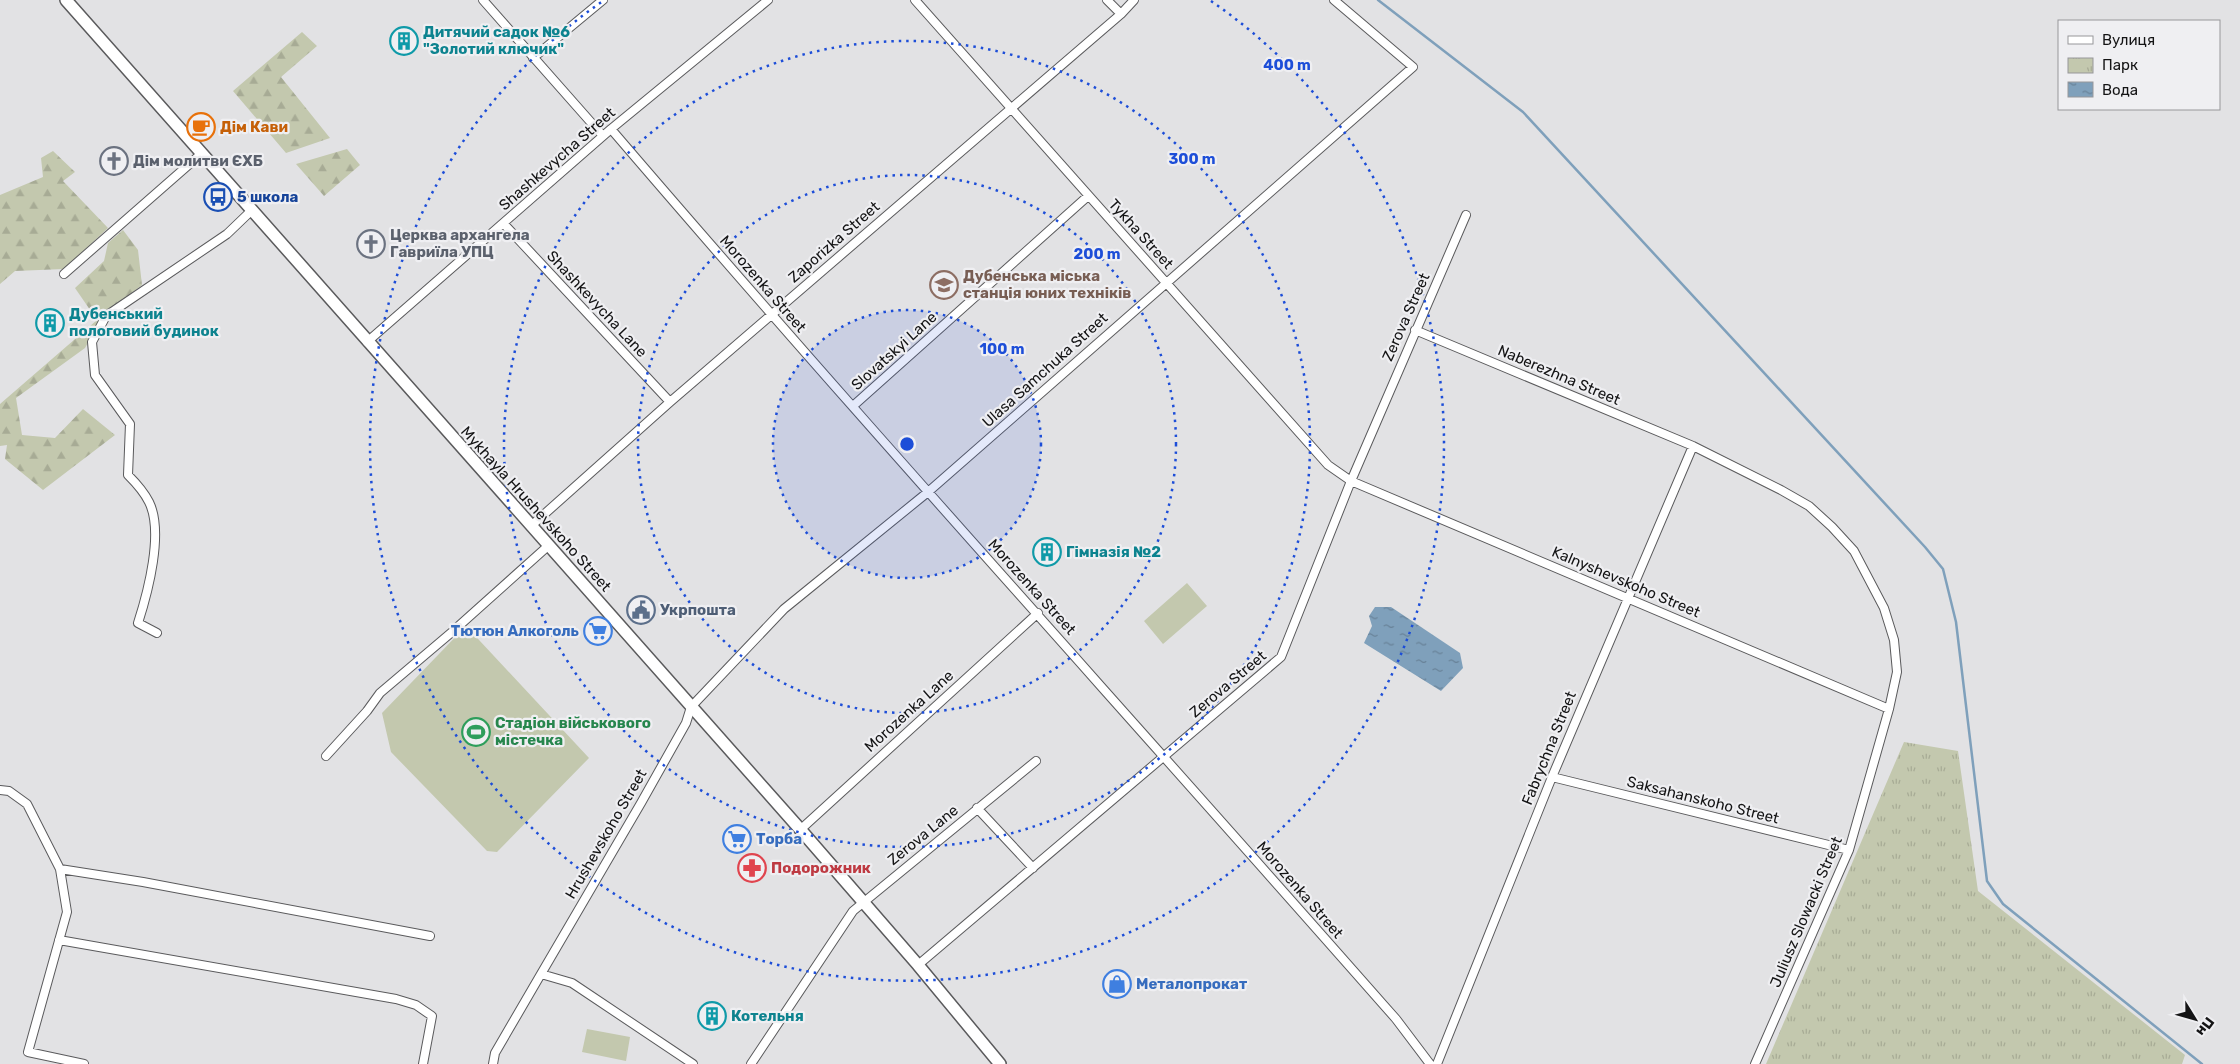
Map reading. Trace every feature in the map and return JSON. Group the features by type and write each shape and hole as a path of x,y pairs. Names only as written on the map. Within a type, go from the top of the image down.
{"main road":[{"name":"Mykhayla Hrushevskoho Street","path":"66,0 800,830 918,965 1000,1064"}],"street":[{"path":"483,0 603,136"},
{"path":"533,58 603,0"},
{"name":"Shashkevycha Street","path":"367,342 611,129 768,0"},
{"name":"Tykha Street","path":"915,0 1328,465 1351,481"},
{"path":"1107,0 1121,14"},
{"name":"Zaporizka Street","path":"531,526 670,402 1121,14 1134,0"},
{"name":"Ulasa Samchuka Street","path":"691,706 784,609 928,492 1166,281 1413,67 1334,0"},
{"name":"Morozenka Street","path":"611,129 770,315 1165,756 1396,1020 1430,1064"},
{"path":"64,274 201,154"},
{"name":"Slovatskyi Lane","path":"853,406 1088,196"},
{"path":"156,633 138,623 150,586 154,518 149,502 140,487 128,475 130,424 95,376 92,342 106,316 227,234 251,211"},
{"name":"Zerova Street","path":"918,965 1281,657 1351,481 1466,215"},
{"name":"Shashkevycha Lane","path":"504,224 670,402"},
{"name":"Naberezhna Street","path":"1415,330 1692,446 1781,490 1808,506 1832,527 1854,551 1884,608 1894,640 1897,672 1889,709"},
{"name":"Fabrychna Street","path":"1437,1064 1552,777 1692,446"},
{"name":"Kalnyshevskoho Street","path":"1351,481 1627,596 1889,709"},
{"path":"326,756 367,711 380,693 452,632 548,546"},
{"name":"Morozenka Lane","path":"800,830 1038,613"},
{"name":"Hrushevskoho Street","path":"493,1064 495,1053 686,723 691,706"},
{"name":"Juliusz Slowacki Street","path":"1755,1064 1849,850 1889,709"},
{"name":"Zerova Lane","path":"862,903 1036,761"},
{"name":"Saksahanskoho Street","path":"1552,777 1849,850"},
{"path":"0,790 9,791 27,804 60,869 67,912 28,1052 84,1064"},
{"name":"Zerova Lane","path":"977,808 1033,868"},
{"path":"60,869 143,882 430,936"},
{"path":"751,1064 853,911 862,903"},
{"path":"60,940 376,996 416,1005 432,1016 424,1064"},
{"path":"541,974 572,983 693,1064"}],"green space":[{"path":"302,32 317,46 281,77 330,138 286,153 233,91"},
{"path":"347,149 360,165 324,196 296,164"},
{"path":"53,151 75,172 63,181 108,228 64,269 15,271 0,284 0,195 43,177 41,158"},
{"path":"123,230 138,250 142,285 104,314 85,348 16,398 22,435 55,438 83,409 115,435 43,490 5,459 7,445 0,446 0,404 97,320 75,288 104,261 108,243"},
{"path":"1187,583 1207,606 1163,644 1144,621"},
{"name":"Стадіон військового містечка","path":"466,626 589,758 497,852 487,851 391,752 382,713"},
{"path":"1904,742 1958,751 1978,891 2185,1055 2182,1064 1766,1064"},
{"path":"587,1029 630,1037 626,1061 582,1052"}],"water":[{"path":"1375,607 1391,607 1460,653 1463,668 1441,691 1364,643 1372,626 1369,616"}],"waterway":[{"path":"1378,0 1523,112 1925,547 1943,569 1956,622 1987,881 2003,904 2202,1064"}],"place":[{"name":"Дитячий садок №6 \"Золотий ключик\"","path":"404,41"},
{"name":"Дім Кави","path":"201,127"},
{"name":"Дім молитви ЄХБ","path":"114,161"},
{"name":"5 школа","path":"218,197"},
{"name":"Церква архангела Гавриїла УПЦ","path":"371,244"},
{"name":"Дубенська міська станція юних техніків","path":"944,285"},
{"name":"Дубенський пологовий будинок","path":"50,323"},
{"name":"Гімназія №2","path":"1047,552"},
{"name":"Укрпошта","path":"641,610"},
{"name":"Тютюн Алкоголь","path":"598,631"},
{"name":"Стадіон військового містечка","path":"476,732"},
{"name":"Торба","path":"737,839"},
{"name":"Подорожник","path":"752,868"},
{"name":"Металопрокат","path":"1117,984"},
{"name":"Котельня","path":"712,1016"}]}
